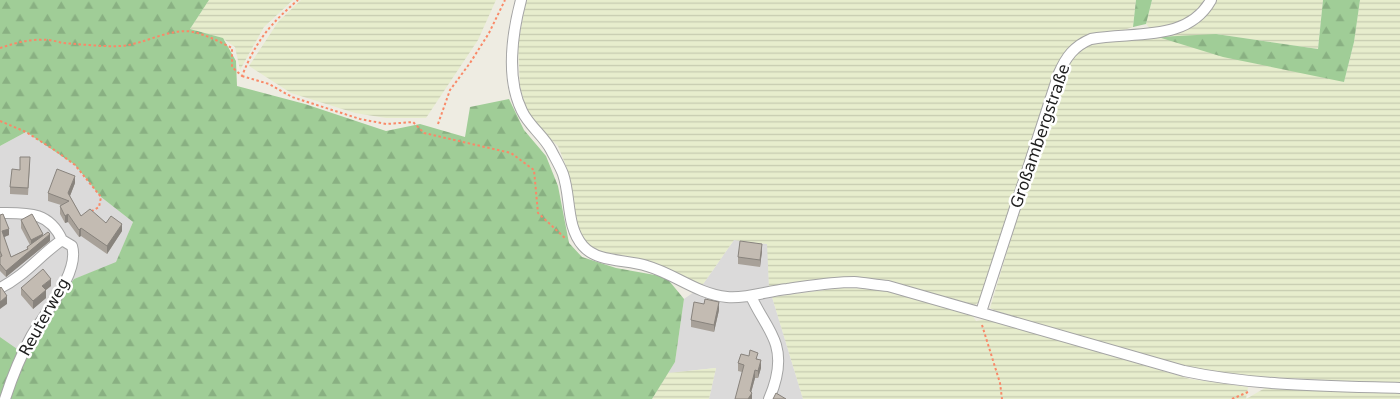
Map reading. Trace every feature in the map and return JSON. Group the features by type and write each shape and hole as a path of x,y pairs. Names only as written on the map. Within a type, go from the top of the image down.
{"street":[{"path":"521,0 513,52 516,93 522,112 551,149 562,174 573,229 582,245 590,253 609,259 646,265 700,291 728,297 751,296 818,284 856,282 905,289 1177,369 1211,377 1298,384 1400,388"},
{"name":"Großambergstraße","path":"981,312 1059,73 1070,52 1091,39 1154,34 1177,27 1196,18 1211,0"},
{"path":"0,213 20,213 42,217 59,232 62,240 16,280 0,288"},
{"name":"Reuterweg","path":"5,399 10,382 31,336 68,276 74,252 72,246 62,240"},
{"path":"751,296 776,345 778,357 777,371 769,399"}],"path":[{"path":"242,76 249,58 267,29 298,0"},
{"path":"438,124 450,90 489,34 505,0"},
{"path":"0,48 40,39 62,43 120,46 191,31 211,37 232,48 232,67 242,76 269,84 292,97 360,119 386,124 413,122 424,133 511,153 534,170 538,213 565,239 582,245"},
{"path":"0,121 26,132 75,165 101,197 99,207 83,217"},
{"path":"981,312 983,330 1000,383 1002,399"}],"shaded area":[{"path":"26,132 75,165 101,197 133,222 116,263 74,279 20,352 0,337 0,146"},
{"path":"734,240 768,244 769,287 803,399 709,399 716,368 668,373 675,362 684,299 701,287"}],"green space":[{"path":"0,0 209,0 190,29 223,38 236,61 237,86 305,104 386,131 420,124 465,137 470,107 509,99 524,130 546,156 558,186 569,243 582,257 616,268 666,277 684,299 675,362 652,399 0,399 0,337 20,351 74,279 116,262 133,222 101,197 75,165 26,132 0,146"},
{"path":"209,0 293,0 264,27 240,70 235,47 222,38 190,29"},
{"path":"301,0 496,0 478,40 426,118 386,118 355,113 291,93 249,66 278,22"},
{"path":"526,0 1136,0 1133,27 1083,37 1068,49 983,299 975,305 893,282 854,278 769,287 767,244 734,240 701,287 658,265 627,256 601,252 586,243 576,226 566,166 558,146 541,130 526,109 520,86 518,46"},
{"path":"1136,0 1152,0 1146,24 1133,27"},
{"path":"1152,0 1323,0 1318,49 1216,34 1344,82 1354,42 1360,0 1400,0 1400,384 1233,375 1199,369 1126,351 990,308 1058,83 1073,54 1087,44 1157,36 1146,24"},
{"path":"1323,0 1360,0 1354,42 1344,82 1223,57 1158,37 1216,34 1318,49"},
{"path":"841,288 877,289 973,316 976,321 986,319 1190,379 1248,387 1246,399 803,399 772,297"},
{"path":"716,368 709,399 652,399 668,373"},
{"path":"1265,388 1400,393 1400,399 1246,399"}],"building":[{"path":"20,157 30,157 28,188 10,187 12,169 20,170"},
{"path":"57,169 75,176 68,193 81,216 90,209 106,223 111,216 122,224 107,246 81,228 79,230 68,214 65,216 60,206 69,201 48,193"},
{"path":"3,214 9,229 2,231 11,257 28,249 27,247 48,232 50,234 6,271 0,264 0,257 2,256 0,251 0,215"},
{"path":"32,214 43,234 31,240 21,220"},
{"path":"740,241 762,244 760,260 738,257"},
{"path":"43,269 51,279 42,286 46,290 33,301 21,288"},
{"path":"0,288 7,296 0,302"},
{"path":"705,299 719,302 714,325 691,320 694,302 704,304"},
{"path":"750,350 758,353 756,359 761,360 758,371 755,370 750,391 752,393 748,399 735,399 744,365 738,363 741,354 749,356"},
{"path":"776,393 786,399 773,399"}]}
